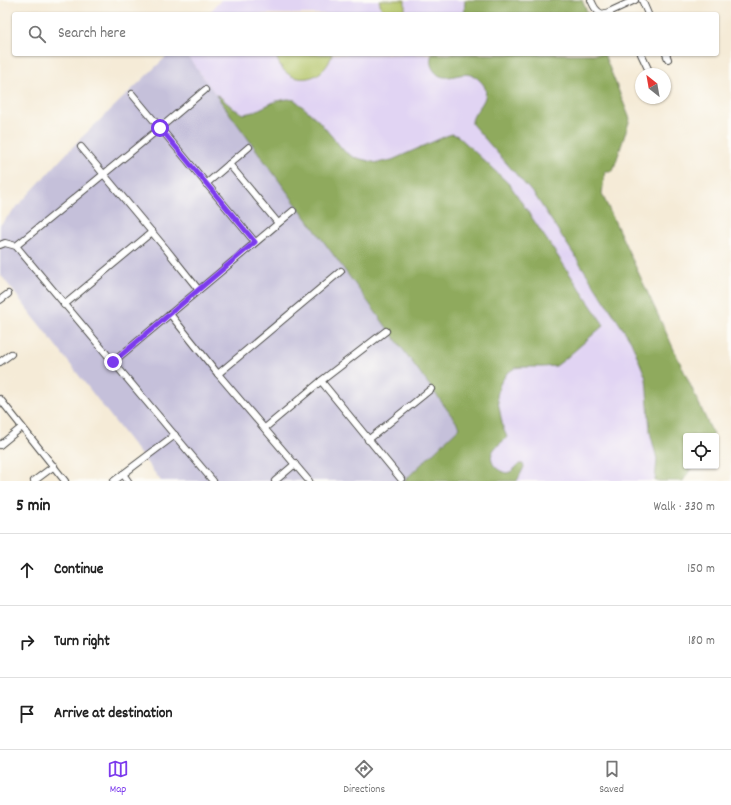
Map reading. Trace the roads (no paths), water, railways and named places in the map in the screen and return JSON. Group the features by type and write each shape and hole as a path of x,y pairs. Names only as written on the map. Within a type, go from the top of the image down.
{"street":[{"path":"591,0 599,12"},
{"path":"607,12 635,0"},
{"path":"642,0 647,12"},
{"path":"620,7 622,12"},
{"path":"642,56 648,68"},
{"path":"16,246 205,90"},
{"path":"132,94 255,242"},
{"path":"81,147 198,290"},
{"path":"206,184 249,147"},
{"path":"229,164 278,223"},
{"path":"113,362 293,211"},
{"path":"64,305 152,232"},
{"path":"0,245 5,243 16,246 213,481"},
{"path":"218,374 341,271"},
{"path":"0,300 8,294"},
{"path":"170,314 218,374 309,481"},
{"path":"265,428 321,381 386,331"},
{"path":"0,362 11,354"},
{"path":"321,381 401,479"},
{"path":"368,440 431,388"},
{"path":"0,399 54,466 64,481"},
{"path":"0,445 22,427"},
{"path":"114,481 175,435"},
{"path":"275,481 295,464"},
{"path":"34,481 54,466"},
{"path":"123,474 128,481"}]}
